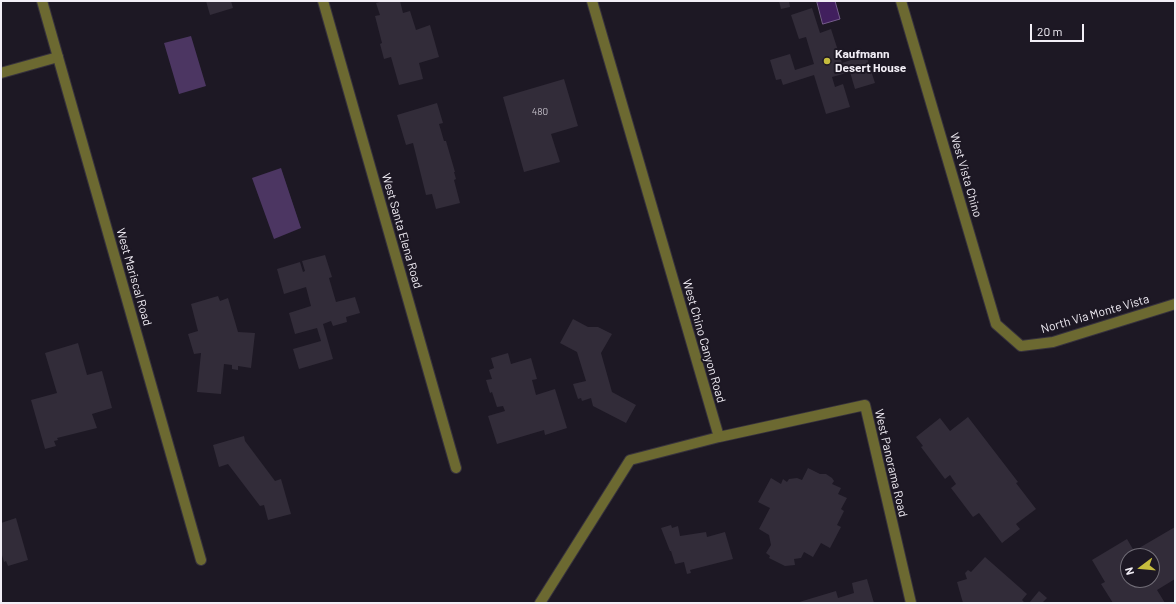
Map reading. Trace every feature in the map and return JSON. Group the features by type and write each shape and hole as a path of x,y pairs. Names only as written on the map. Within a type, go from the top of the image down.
{"street":[{"name":"West Mariscal Road","path":"42,1 201,560"},
{"name":"West Santa Elena Road","path":"323,1 456,468"},
{"name":"West Chino Canyon Road","path":"592,1 719,437"},
{"name":"West Vista Chino","path":"901,1 996,324 1021,346"},
{"path":"1,73 58,57"},
{"name":"North Via Monte Vista","path":"1021,346 1053,342 1175,304"},
{"name":"West Panorama Road","path":"719,437 865,405 910,603"},
{"path":"540,603 630,460 719,437"}],"shaded area":[{"path":"817,1 835,1 840,19 823,24"},
{"path":"191,36 206,86 179,94 164,43"},
{"path":"281,168 301,228 274,239 252,178"}],"building":[{"path":"206,1 231,1 233,8 210,15"},
{"path":"383,1 400,1 403,13 410,11 416,30 430,25 439,57 419,63 423,79 399,85 391,57 384,59 380,44 382,43 375,16 380,15 376,3"},
{"path":"779,1 789,1 790,7 781,9"},
{"name":"Kaufmann Desert House","path":"812,8 820,33 831,29 842,63 866,55 875,83 855,89 850,72 832,77 835,87 843,84 850,107 826,114 814,75 783,85 781,79 776,80 770,60 790,54 795,70 814,64 806,37 799,39 791,15"},
{"path":"564,79 578,126 551,134 560,162 524,172 503,97"},
{"path":"437,103 443,123 439,124 444,141 446,141 455,172 456,179 454,180 460,203 436,209 432,194 426,195 413,143 406,145 397,115"},
{"path":"325,255 332,277 329,278 336,302 355,297 360,313 346,317 347,322 333,326 331,321 323,324 333,359 299,369 293,349 321,341 317,328 295,334 289,313 311,306 306,287 284,294 277,269 300,262 303,272 305,271 302,261"},
{"path":"218,296 220,301 228,298 238,332 255,333 251,368 238,366 238,370 232,369 232,365 224,364 221,394 197,392 201,353 194,354 188,334 198,331 191,304"},
{"path":"573,319 588,327 598,327 612,334 601,353 612,392 636,405 626,423 593,406 591,398 582,401 581,398 578,399 573,384 586,381 577,352 560,343"},
{"path":"78,343 87,375 102,371 112,408 92,414 97,428 57,438 58,440 54,441 56,446 45,449 31,400 57,393 45,353"},
{"path":"508,353 511,364 531,358 537,379 532,380 536,395 555,389 567,428 545,435 544,430 497,444 488,416 505,411 503,406 497,407 492,392 490,393 486,380 492,379 489,370 494,368 491,358"},
{"path":"968,417 1018,482 1016,483 1036,509 1016,524 1020,529 1002,543 979,513 973,517 951,488 956,484 950,475 945,479 921,447 923,446 916,437 940,418 950,431"},
{"path":"244,436 245,441 275,481 281,479 291,514 268,520 264,505 260,506 228,464 219,467 213,445"},
{"path":"808,468 820,474 826,474 832,478 834,481 832,484 841,488 838,494 847,498 841,509 844,511 837,525 841,527 830,548 821,543 813,557 804,552 801,558 794,559 795,565 785,566 769,558 770,556 766,553 771,545 769,535 759,529 770,508 758,502 771,478 781,484 783,479 787,482 789,479 797,478 802,480"},
{"path":"16,518 28,560 8,566 6,561 4,562 1,552 1,523"},
{"path":"671,525 672,528 678,526 680,536 706,532 707,537 725,532 733,559 690,570 691,573 687,574 684,562 675,564 661,528"},
{"path":"1175,527 1175,579 1157,590 1165,603 1113,603 1101,584 1105,582 1092,560 1127,539 1132,548 1120,548 1120,588 1160,588 1160,548 1139,548"},
{"path":"985,557 1027,594 1022,600 1025,603 963,603 957,582 967,579 965,573 968,570 971,572"},
{"path":"867,579 874,603 796,603 836,591 838,598 854,593 852,583"},
{"path":"1039,591 1047,598 1042,603 1029,603"}],"place":[{"name":"Kaufmann Desert House","path":"827,61"}]}
